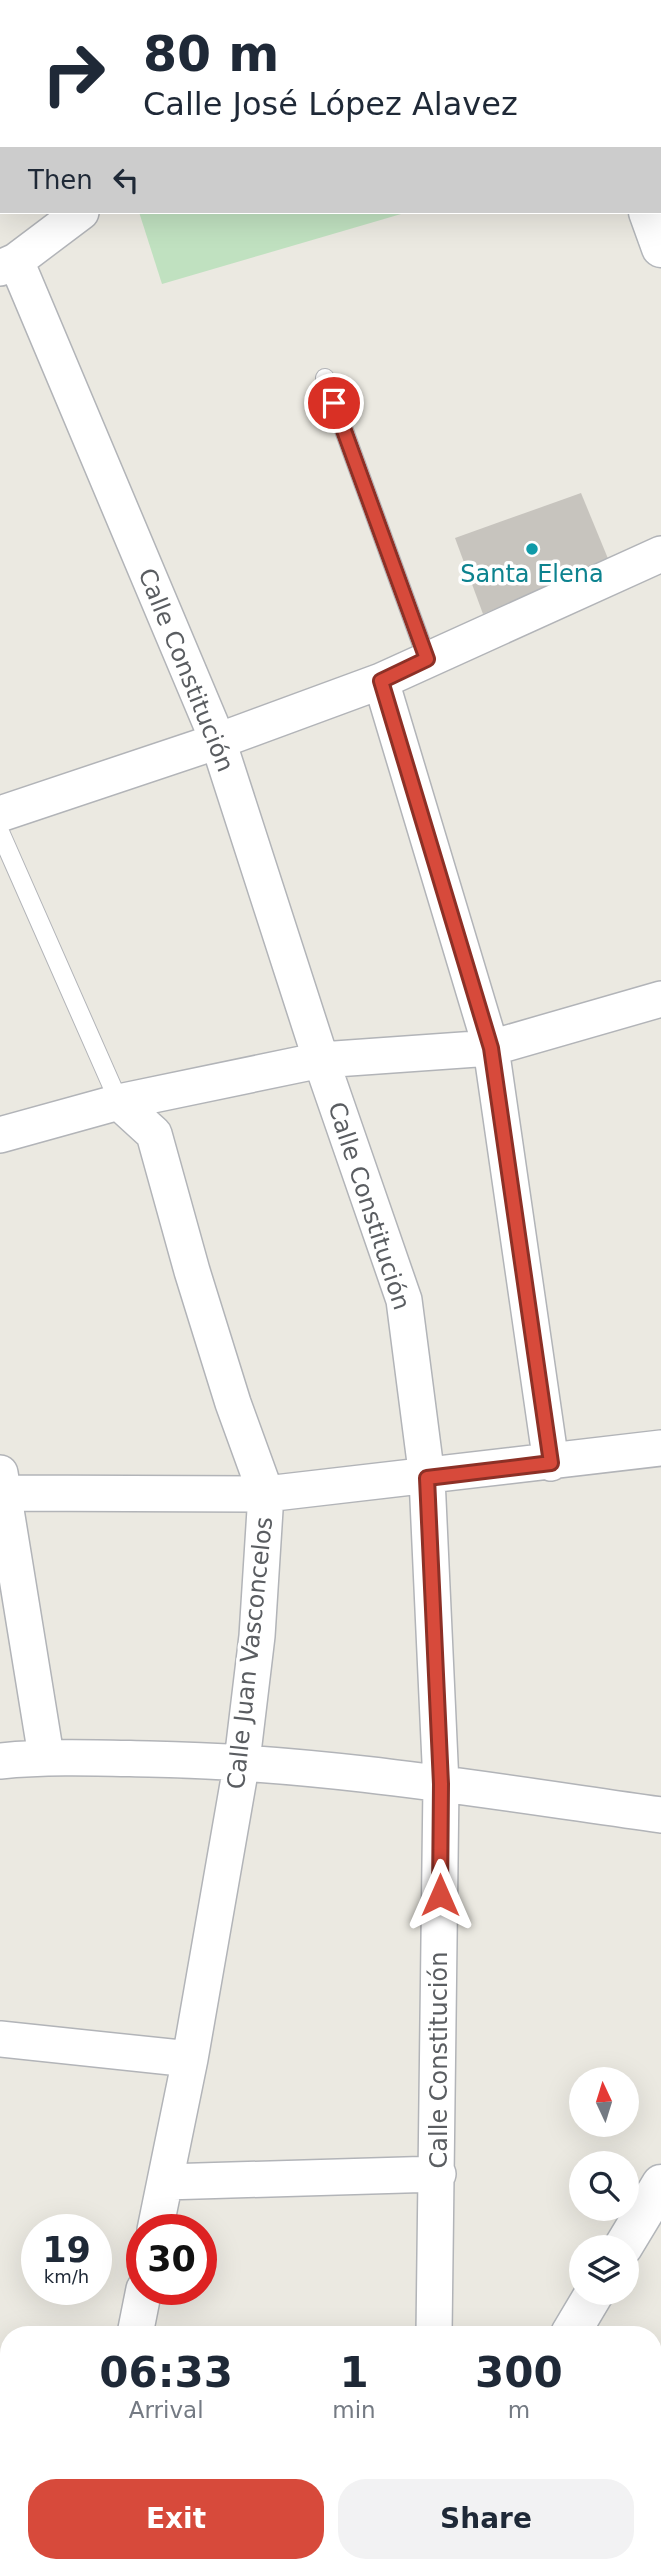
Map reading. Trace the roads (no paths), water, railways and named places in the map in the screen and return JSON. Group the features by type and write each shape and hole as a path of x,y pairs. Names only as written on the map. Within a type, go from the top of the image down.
{"street":[{"path":"8,265 78,214"},
{"path":"649,214 661,248"},
{"name":"Calle Constitución","path":"8,265 218,741 321,1060 404,1300 427,1478 441,1784 434,2326"},
{"path":"0,814 218,741 381,681 661,554"},
{"path":"381,681 491,1048 551,1463"},
{"path":"0,1136 119,1102 321,1060 491,1048 661,999"},
{"name":"Calle Juan Vasconcelos","path":"119,1102 154,1134 191,1271 233,1403 266,1494 257,1636 242,1761 190,2060 158,2214"},
{"path":"46,1756 2,1483 266,1494 427,1478 661,1448"},
{"path":"0,1761 46,1756 242,1761 441,1784 661,1815"},
{"path":"0,2039 190,2060"},
{"path":"165,2182 438,2174"},
{"path":"630,2235 661,2184"},
{"path":"137,2326 141,2305"},
{"path":"575,2326 587,2305"}],"lane":[{"path":"325,378 427,659"},
{"path":"0,832 119,1102"}],"place":[{"name":"Santa Elena","path":"532,549"}]}
